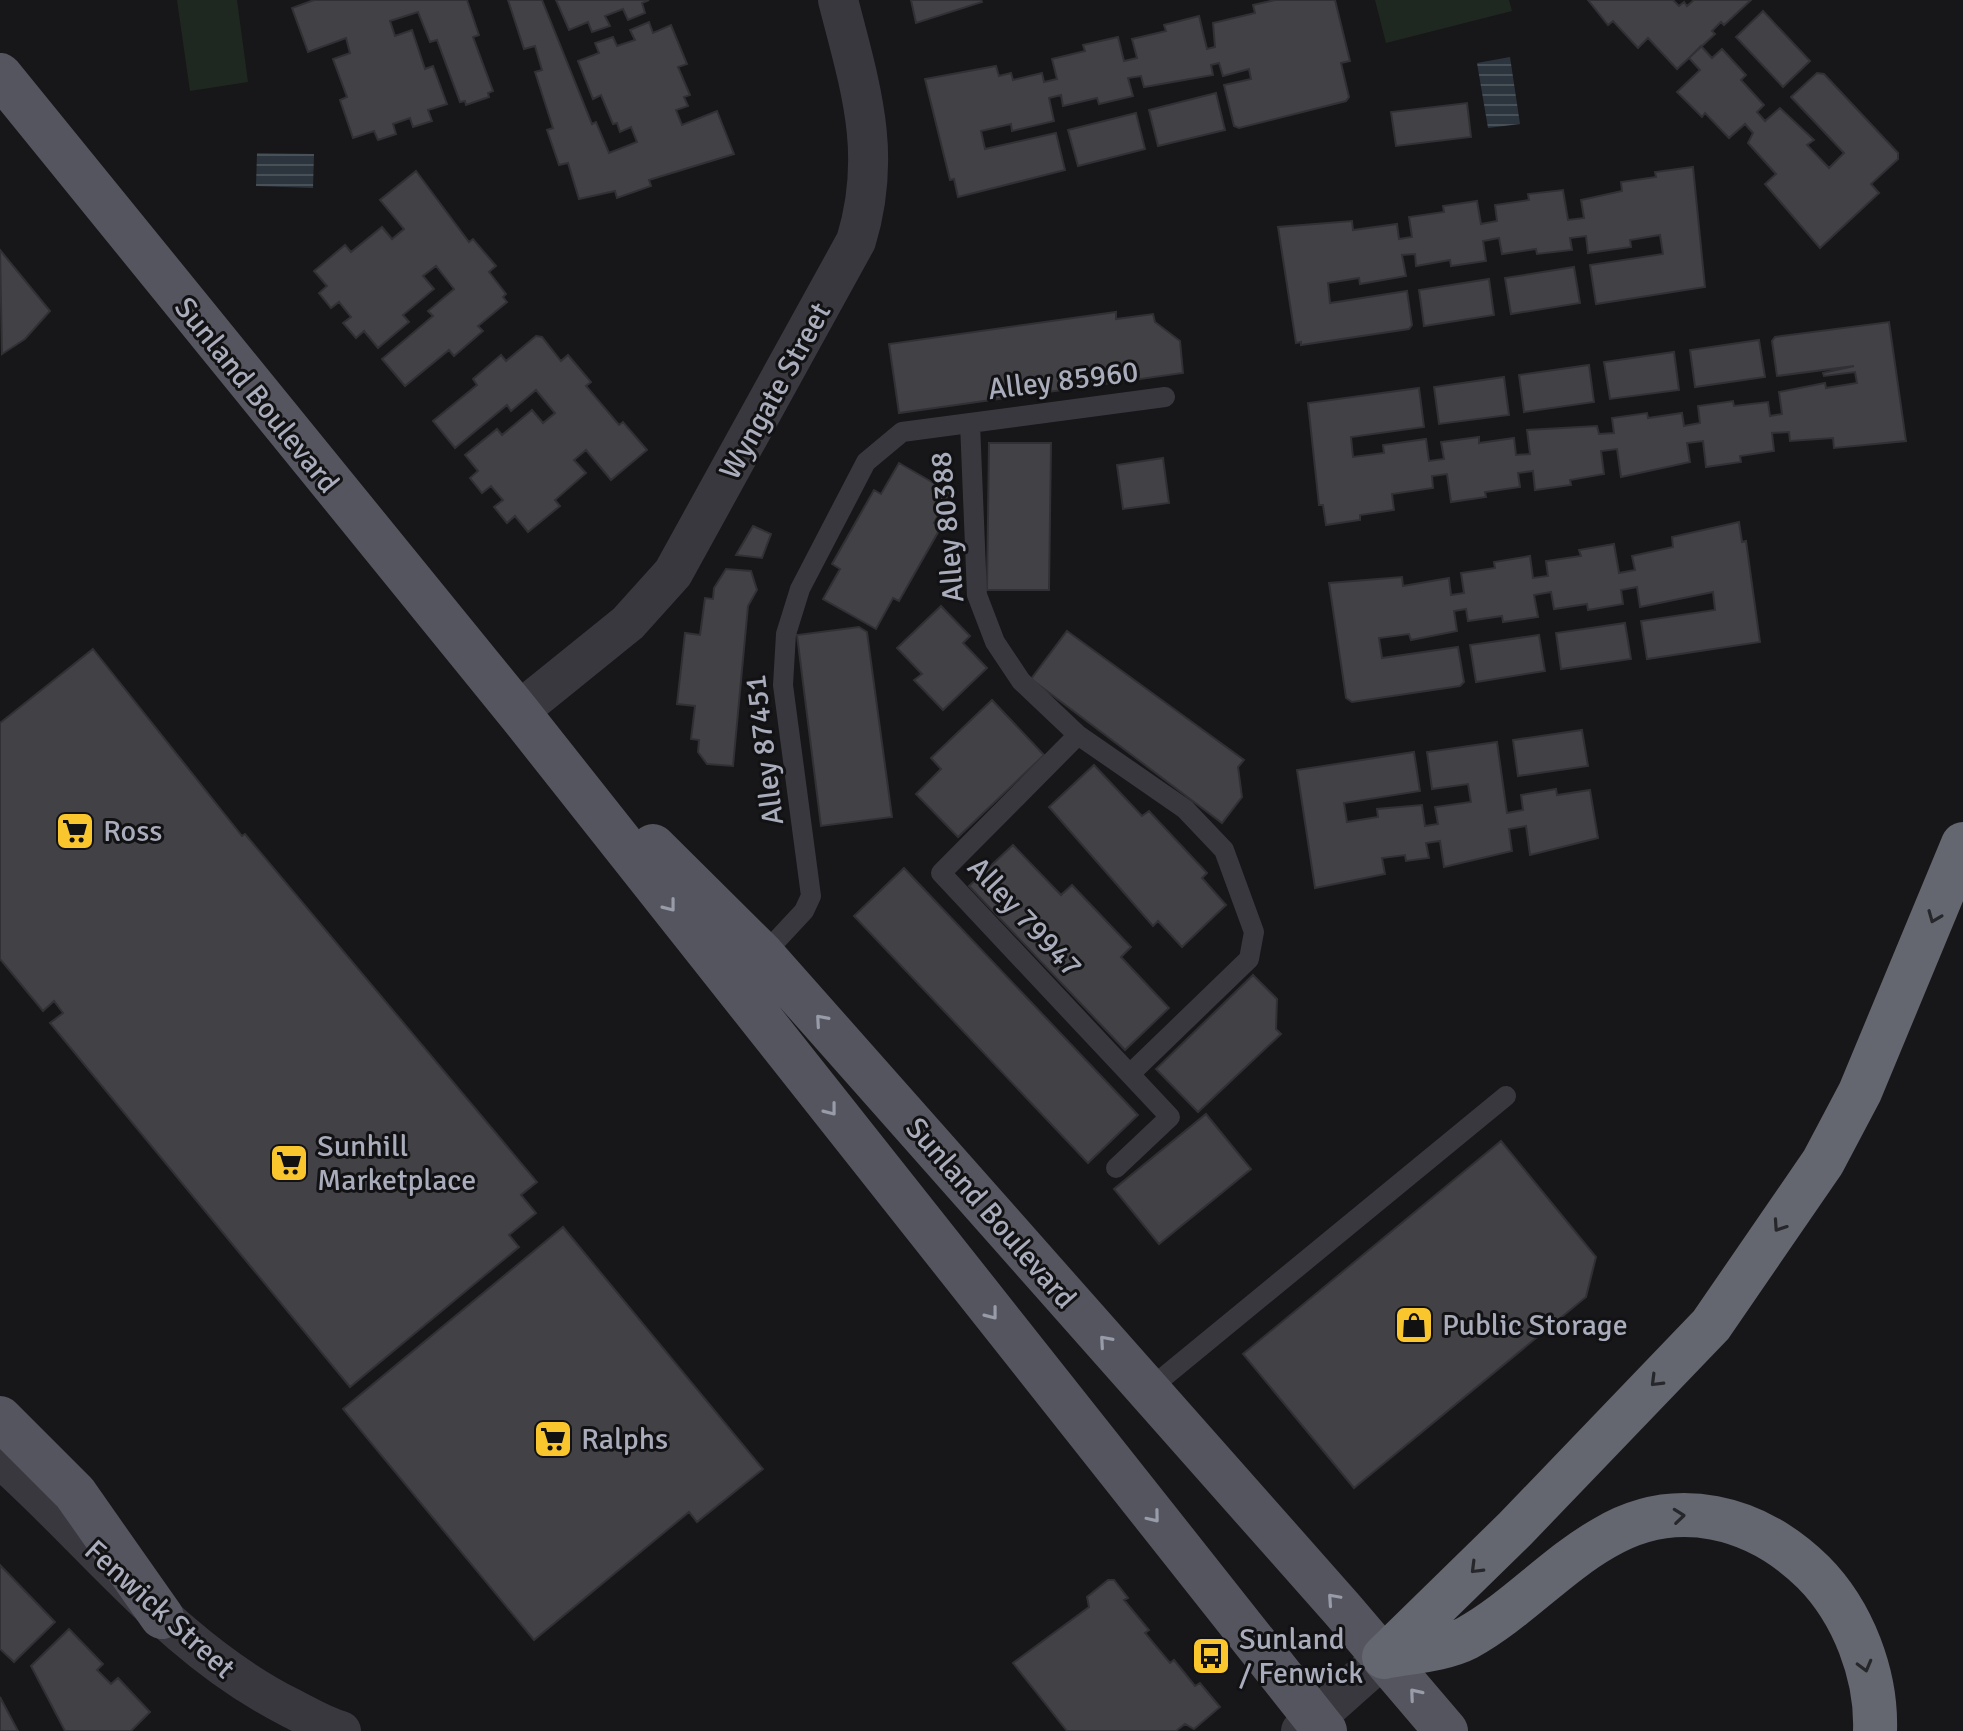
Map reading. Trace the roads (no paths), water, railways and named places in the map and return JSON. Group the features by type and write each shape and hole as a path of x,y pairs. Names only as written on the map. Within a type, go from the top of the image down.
{"highway":[{"path":"1384,1657 1515,1529 1711,1325 1823,1162 1860,1092 1963,844"},
{"path":"1384,1657 1465,1639 1605,1537 1647,1520 1687,1514 1724,1517 1756,1529 1791,1551 1822,1581 1847,1617 1865,1658 1876,1711 1875,1731"}],"main road":[{"name":"Sunland Boulevard","path":"0,75 518,712 1314,1727"},
{"name":"Sunland Boulevard","path":"518,712 763,955 1446,1731"},
{"path":"0,1418 75,1493 162,1617"}],"street":[{"name":"Wyngate Street","path":"518,712 628,623 673,573 856,241 868,199 870,138 838,0"},
{"name":"Fenwick Street","path":"0,1458 162,1617 221,1667 253,1688 341,1731"},
{"path":"1314,1727 1384,1657"}],"lane":[{"name":"Alley 85960","path":"970,423 1165,397"},
{"name":"Alley 80388","path":"970,423 977,595 995,642 1021,681 1078,735 1185,809 1224,850 1254,932 1249,959 1130,1074"},
{"name":"Alley 87451","path":"763,955 804,911 811,896 783,685 786,634 800,589 866,462 902,432 970,423"},
{"name":"Alley 79947","path":"1078,735 941,873 1130,1074"},
{"path":"1116,1168 1170,1117 1130,1074"},
{"path":"1148,1390 1506,1096"}],"place":[{"name":"Ross","path":"75,831"},
{"name":"Sunhill Marketplace","path":"289,1163"},
{"name":"Public Storage","path":"1414,1325"},
{"name":"Ralphs","path":"553,1439"},
{"name":"Sunland / Fenwick","path":"1211,1656"}]}
